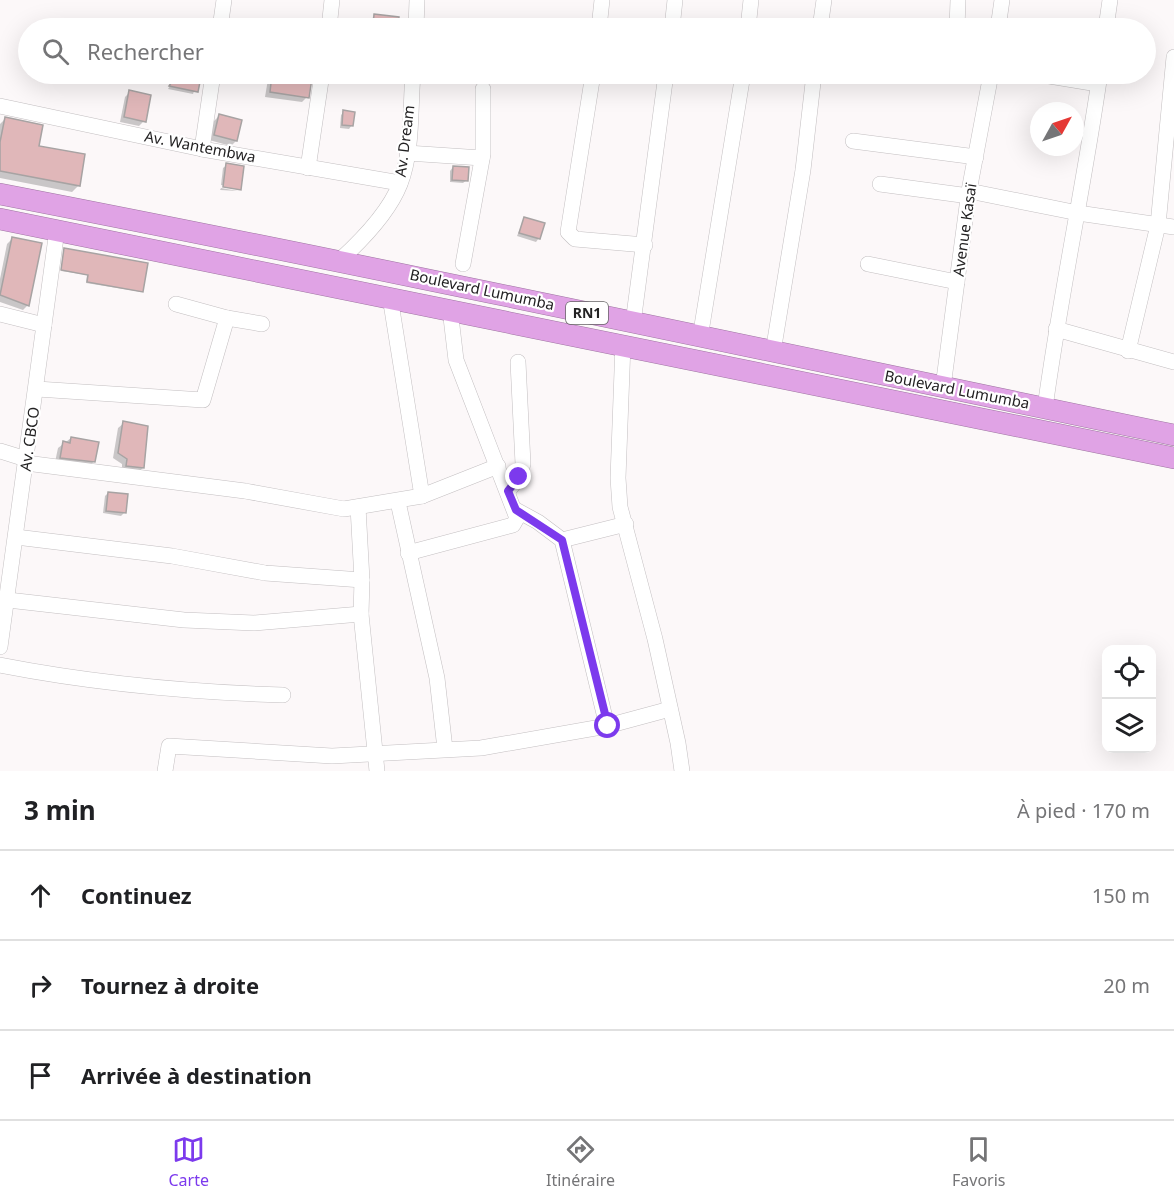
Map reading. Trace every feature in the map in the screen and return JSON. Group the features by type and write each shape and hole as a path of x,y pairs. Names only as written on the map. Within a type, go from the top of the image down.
{"highway":[{"name":"Boulevard Lumumba","path":"0,194 340,260 700,338 1174,435"},
{"name":"Boulevard Lumumba","path":"0,219 1174,458"}],"street":[{"path":"221,18 224,0"},
{"path":"330,18 332,0"},
{"path":"416,18 417,0"},
{"path":"600,18 602,0"},
{"path":"673,18 675,0"},
{"path":"749,18 751,0"},
{"path":"821,18 824,0"},
{"path":"957,18 958,0"},
{"path":"999,18 1002,0"},
{"path":"1107,18 1110,0"},
{"path":"1128,351 1158,225 1174,57"},
{"path":"202,149 212,84"},
{"path":"308,168 321,84"},
{"name":"Av. Dream","path":"340,260 366,234 400,183 407,153 412,84"},
{"path":"591,84 568,232 575,239 645,245"},
{"path":"633,323 665,84"},
{"path":"700,338 741,84"},
{"path":"773,352 803,171 813,84"},
{"name":"Avenue Kasaï","path":"943,387 969,193 987,84"},
{"path":"1045,408 1056,329 1078,213 1098,84"},
{"path":"463,264 482,158 483,89"},
{"name":"Av. Wantembwa","path":"0,106 202,149 400,183"},
{"path":"853,141 976,157"},
{"path":"407,153 482,158"},
{"path":"880,184 969,193 1078,213 1174,227"},
{"name":"Av. CBCO","path":"0,640 8,600 5,573 16,537 57,230"},
{"path":"868,264 957,282"},
{"path":"390,297 422,496"},
{"path":"176,304 227,318 262,324"},
{"path":"408,553 513,525 517,518 516,510 456,360 450,309"},
{"path":"0,314 44,325"},
{"path":"37,388 203,400 227,318"},
{"path":"1056,329 1174,362"},
{"path":"623,344 618,478 620,507 670,709 682,771"},
{"path":"508,491 519,477 523,464 518,362"},
{"path":"0,451 26,461 245,491 335,508 398,502 422,496 498,466"},
{"path":"398,502 437,678 445,749"},
{"path":"358,507 362,580 361,614 377,771"},
{"path":"516,510 562,540 608,726"},
{"path":"562,540 626,524"},
{"path":"16,537 172,556 265,573 362,580"},
{"path":"8,600 184,620 243,623 361,614"},
{"path":"0,665 44,674 241,694 283,695"},
{"path":"165,771 169,746 332,756 481,748 608,726 670,709"}],"building":[{"path":"374,14 399,17 399,18 374,18"},
{"path":"170,84 200,84 198,92 169,86"},
{"path":"271,84 311,84 309,98 270,92"},
{"path":"129,90 151,95 146,122 124,117"},
{"path":"343,110 355,112 353,126 342,125"},
{"path":"219,114 242,120 237,141 214,135"},
{"path":"5,117 43,125 39,146 85,154 80,186 0,171 0,142"},
{"path":"226,163 244,166 241,190 223,187"},
{"path":"453,166 469,167 468,181 452,180"},
{"path":"524,217 545,223 540,239 519,233"},
{"path":"12,237 42,243 29,306 0,295"},
{"path":"64,248 148,263 143,292 87,282 88,275 61,270"},
{"path":"123,421 148,426 144,468 126,466 127,459 118,453"},
{"path":"71,437 99,442 95,462 60,458 63,441 70,443"},
{"path":"108,492 128,494 126,513 106,511"}],"route":[{"path":"519,477 508,491 516,510 538,522 562,540 608,726"}]}
